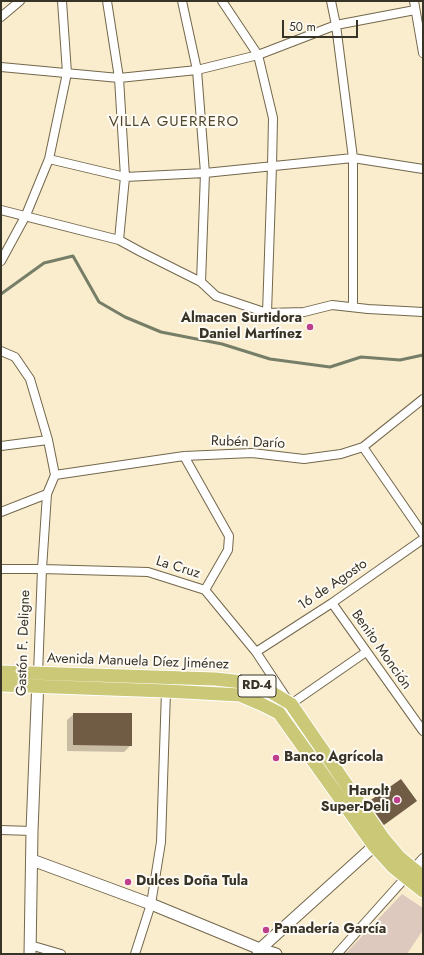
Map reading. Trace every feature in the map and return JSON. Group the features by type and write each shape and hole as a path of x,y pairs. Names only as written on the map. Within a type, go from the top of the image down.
{"main road":[{"name":"Avenida Manuela Díez Jiménez","path":"1,672 38,680 240,695 262,704 279,714 374,846 393,867 416,873"},
{"name":"Avenida Manuela Díez Jiménez","path":"1,685 38,680 216,679 243,682 266,689 290,704 383,838 399,857 416,873 423,891"}],"street":[{"path":"1,17 20,1"},
{"path":"1,261 26,215 49,159 67,73 62,1"},
{"path":"106,1 119,78 124,178 118,240"},
{"path":"182,1 197,70 205,173 201,282"},
{"path":"222,1 258,55 273,118 267,313"},
{"path":"331,1 336,25 353,158 353,308"},
{"path":"414,1 423,53"},
{"path":"1,67 119,78 197,70 258,55 336,25 415,10"},
{"path":"49,159 124,178 205,173 353,158 423,169"},
{"path":"1,210 26,215 118,240 201,282 216,296 267,313 304,312 332,305 353,308 423,312"},
{"path":"1,351 15,357 30,380 48,440 55,475"},
{"name":"Rubén Darío","path":"55,475 184,456 252,454 304,459 341,454 363,447 423,399"},
{"path":"1,446 48,440"},
{"path":"363,447 423,534"},
{"path":"184,456 229,536 228,550 205,590"},
{"name":"Gastón F. Deligne","path":"30,950 32,831 42,569 47,494 55,475"},
{"path":"1,512 47,494"},
{"name":"16 de Agosto","path":"256,652 332,603 423,539"},
{"name":"La Cruz","path":"1,569 148,572 205,590 256,652 290,704"},
{"name":"Benito Monción","path":"332,603 423,731"},
{"path":"279,714 290,704 366,652"},
{"path":"135,954 151,904 161,842 166,690"},
{"path":"1,830 32,831"},
{"path":"259,951 374,846"},
{"path":"337,954 416,873 423,858"},
{"path":"32,860 151,904 259,951 276,954"},
{"path":"30,950 61,954"}],"shaded area":[{"path":"402,894 423,908 423,930 407,954 345,954"}],"building":[{"path":"73,713 132,713 132,746 73,745"},
{"path":"401,779 417,801 384,825 368,802"}],"waterway":[{"path":"1,294 44,263 73,256 99,302 125,317 161,332 222,344 270,359 330,367 361,357 400,360 423,355"}],"place":[{"name":"Almacen Surtidora Daniel Martínez","path":"310,327"},
{"name":"Banco Agrícola","path":"276,758"},
{"name":"Harolt Super-Deli","path":"397,800"},
{"name":"Dulces Doña Tula","path":"128,882"},
{"name":"Panadería García","path":"266,930"}],"district":[{"name":"VILLA GUERRERO","path":"174,122"}]}
